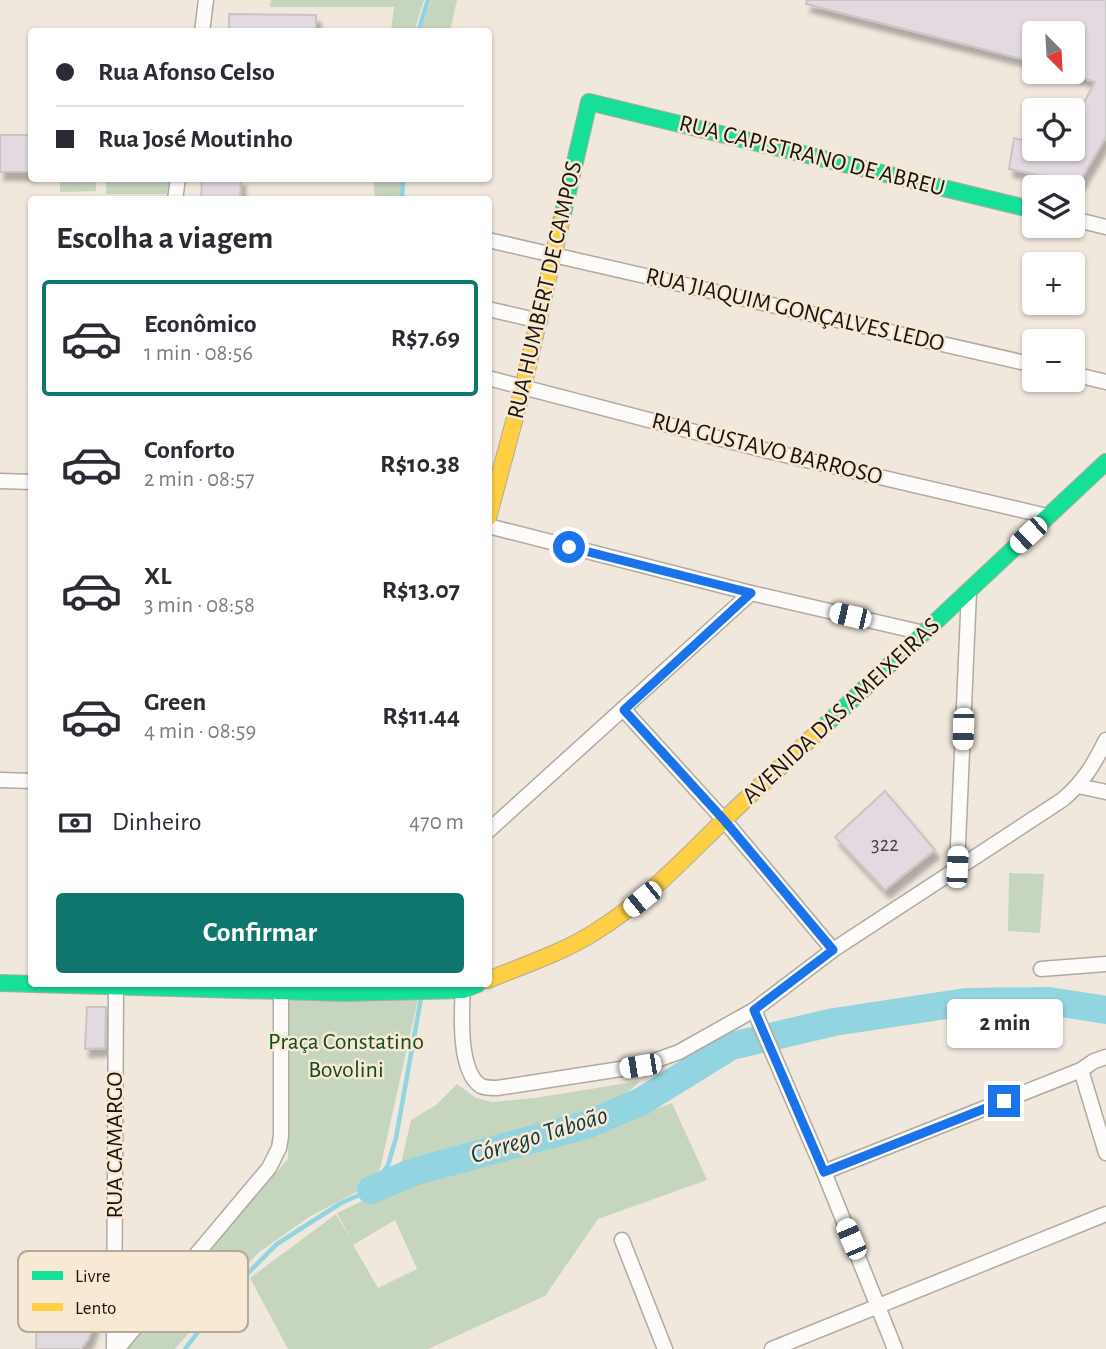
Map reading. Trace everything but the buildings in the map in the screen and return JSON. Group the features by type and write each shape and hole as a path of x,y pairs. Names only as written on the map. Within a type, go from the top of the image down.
{"street":[{"path":"202,28 206,0"},
{"name":"RUA CAPISTRANO DE ABREU","path":"589,102 1022,207"},
{"name":"RUA HUMBERT DE CAMPOS","path":"492,503 540,321 589,102"},
{"path":"1085,222 1106,228"},
{"name":"RUA JIAQUIM GONÇALVES LEDO","path":"492,241 1022,362"},
{"path":"492,310 540,321"},
{"path":"1085,377 1106,382"},
{"name":"RUA GUSTAVO BARROSO","path":"492,379 768,451 1047,516"},
{"name":"AVENIDA DAS AMEIXEIRAS","path":"492,977 559,951 628,910 657,887 724,820 1106,462"},
{"path":"0,481 28,482"},
{"path":"492,527 751,593 924,633"},
{"path":"957,867 969,591"},
{"path":"492,827 751,593"},
{"path":"624,710 724,820 833,950"},
{"path":"198,987 345,993 442,991 463,987 466,1061 474,1080 483,1088 640,1066 662,1059 755,1012 833,950 1062,800 1078,786 1091,769 1106,740"},
{"path":"0,780 28,781"},
{"path":"1078,786 1106,792"},
{"path":"1041,969 1106,964"},
{"path":"0,984 28,984"},
{"name":"RUA CAMARGO","path":"115,1251 116,987"},
{"path":"198,1251 269,1168 279,1148 281,990"},
{"path":"755,1012 768,1048 824,1172 895,1349"},
{"path":"824,1172 1081,1070 1106,1057"},
{"path":"1081,1070 1106,1153"},
{"path":"772,1349 1106,1214"},
{"path":"622,1240 665,1349"},
{"path":"115,1349 129,1332"}],"green space":[{"path":"271,0 424,0 415,28 391,28 394,7 270,7"},
{"path":"431,0 457,0 451,28 421,28"},
{"path":"60,182 96,182 96,191 60,192"},
{"path":"106,182 170,182 167,194 106,194"},
{"path":"373,182 401,182 400,196 375,196"},
{"path":"1009,873 1044,874 1040,933 1008,931"},
{"name":"Praça Constatino Bovolini","path":"289,993 418,999 380,1169 366,1187 309,1217 258,1253 248,1265 248,1251 207,1251 288,1159"},
{"path":"640,1081 609,1103 565,1120 401,1164 411,1120 436,1105 457,1084 476,1098 492,1102"},
{"path":"672,1103 707,1180 598,1219 545,1296 428,1349 288,1349 250,1278 336,1214 353,1243 337,1213 413,1177 437,1176 606,1127","holes":["395,1220 417,1269 378,1288 353,1245"]},
{"name":"Praça Constatino Bovolini","path":"140,1332 190,1332 175,1349 126,1349"}],"waterway":[{"path":"419,28 428,0"},
{"path":"402,196 403,182"},
{"name":"Córrego Taboão","path":"248,1273 277,1244 341,1203 371,1190 388,1165 396,1138 421,998"},
{"name":"Córrego Taboão","path":"371,1190 413,1172 589,1124 642,1101 731,1046 834,1022 966,1002 1049,1001 1106,1010"},
{"name":"Córrego Taboão","path":"185,1349 198,1332"}],"traffic: fast":[{"path":"561,222 589,102 1022,207"},
{"path":"820,730 1106,462"},
{"path":"0,983 28,984"},
{"path":"138,987 345,993 463,990 470,987"}],"traffic: slow":[{"path":"492,503 523,388 561,222"},
{"path":"492,978 569,946 631,907 820,730"}],"route":[{"path":"569,547 751,593 624,710 724,820 833,950 754,1010 768,1048 824,1172 1004,1101"}]}
